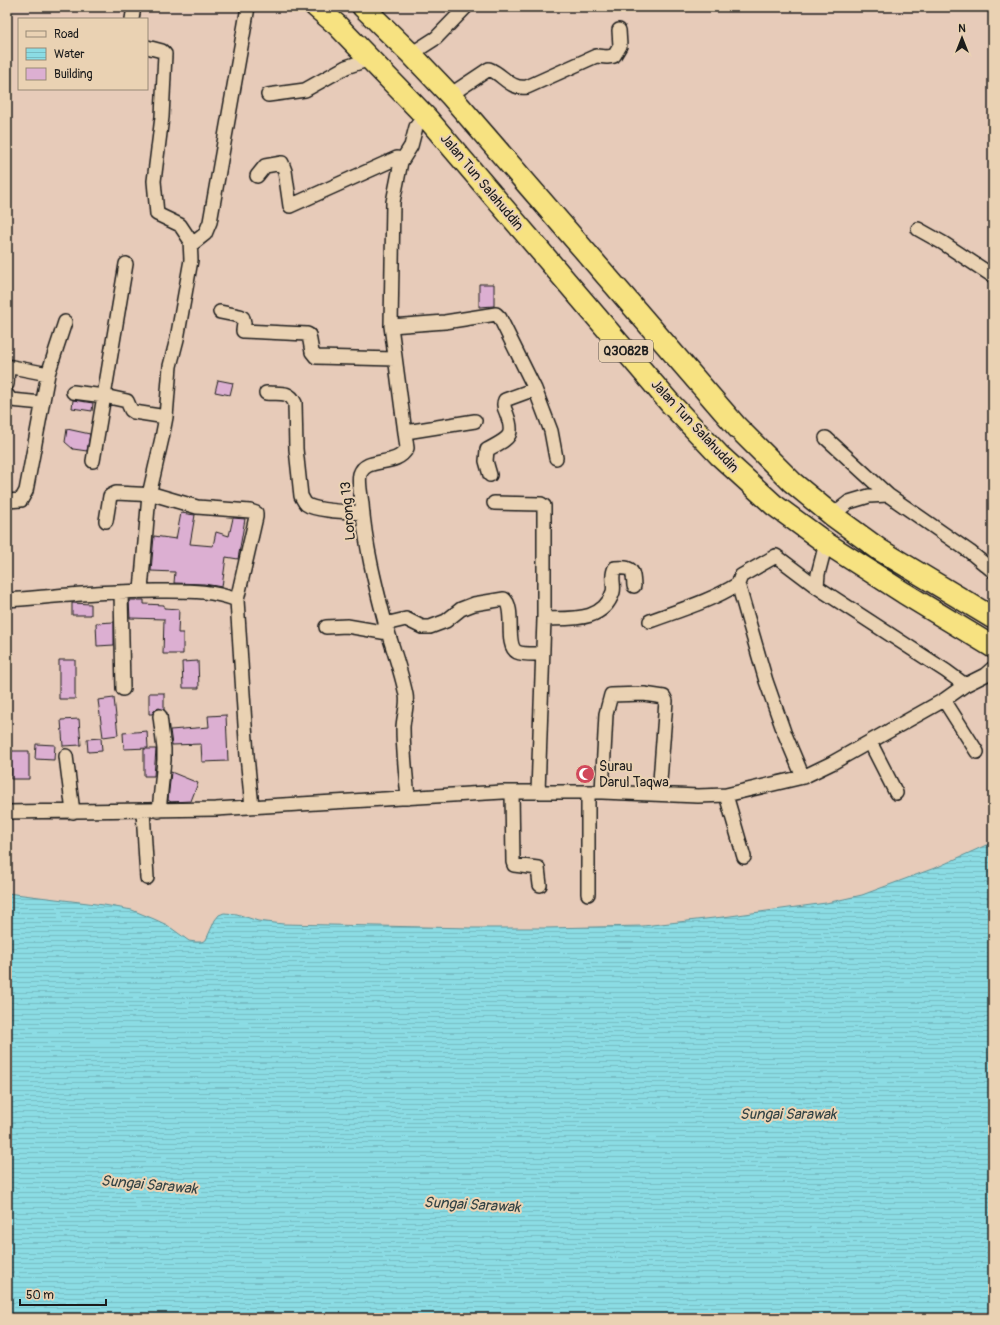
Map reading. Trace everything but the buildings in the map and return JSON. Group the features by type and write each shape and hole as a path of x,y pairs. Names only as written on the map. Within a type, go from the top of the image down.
{"highway":[{"name":"Jalan Tun Salahuddin","path":"316,7 337,25 427,118 664,396 719,456 774,505 826,543 988,644"},
{"path":"363,7 412,54 450,95 737,427 792,482 832,515 880,550 993,618"}],"street":[{"path":"132,18 134,7"},
{"path":"190,245 205,234 210,222 248,7"},
{"path":"412,54 436,38 466,7"},
{"path":"450,95 489,69 494,70 512,84 520,88 527,87 596,56 614,56 620,46 619,30"},
{"path":"141,590 149,494 166,417 170,366 177,339 191,260 190,240 180,225 157,214 154,181 162,117 165,54 162,51 148,47"},
{"path":"268,95 305,90 346,67 370,59"},
{"name":"Lorong 13","path":"408,798 403,728 406,697 401,673 387,628 368,552 360,475 363,468 400,457 408,448 394,359 391,326 393,202 404,158 411,146 416,127 427,118"},
{"path":"257,176 265,166 282,162 285,171 290,206 391,160 404,158"},
{"path":"918,229 943,243 993,276"},
{"path":"93,461 126,264"},
{"path":"220,312 243,318 243,331 307,334 309,335 312,352 316,357 394,359"},
{"path":"391,326 445,322 496,314 500,318 535,388 551,431 556,458"},
{"path":"7,501 21,500 26,490 48,374 65,322"},
{"path":"7,384 8,366 48,374"},
{"path":"490,475 486,461 487,450 510,434 511,428 504,408 505,400 535,388"},
{"path":"73,392 123,399 127,401 131,410 134,412 166,417"},
{"path":"266,393 289,394 292,396 294,403 301,496 305,503 311,507 319,509 363,513"},
{"path":"7,395 11,400 42,403"},
{"path":"406,432 475,421"},
{"path":"826,438 888,495 970,552 993,571"},
{"path":"106,521 110,496 116,493 149,494 197,507 250,511 256,513 237,600 247,756 252,807"},
{"path":"832,515 849,502 869,496 888,495"},
{"path":"494,503 541,504 544,506 544,618 538,792"},
{"path":"817,587 818,574 826,543"},
{"path":"803,777 784,732 766,682 738,584 741,576 776,556 817,587 965,685"},
{"path":"544,618 581,618 604,608 610,600 613,590 613,574 615,568 630,569 634,573 634,586"},
{"path":"650,621 690,607 738,584"},
{"path":"7,600 141,590 221,594 237,600"},
{"path":"121,592 123,689"},
{"path":"326,627 347,626 387,628 406,619 422,627 430,627 446,621 461,609 474,604 504,599 507,601 509,608 512,646 516,651 522,653 542,654"},
{"path":"7,812 159,811 512,792 602,792 698,796 726,795 803,777 832,763 944,700 965,685 990,674"},
{"path":"602,792 606,714 610,695 644,694 664,697 666,701 660,794"},
{"path":"944,700 976,752"},
{"path":"159,811 164,760 160,716"},
{"path":"870,742 896,793"},
{"path":"66,756 73,812"},
{"path":"512,792 513,862 514,865 518,866 538,868 540,885"},
{"path":"588,792 588,894"},
{"path":"726,795 744,857"},
{"path":"143,811 147,878"}],"water":[{"name":"Sungai Sarawak","path":"993,842 993,1318 7,1318 7,893 132,910 167,925 189,941 196,942 206,940 215,920 219,915 224,913 237,914 258,921 283,924 470,928 643,926 826,903 862,895 940,866"}],"place":[{"name":"Surau Darul Taqwa","path":"585,774"}]}
